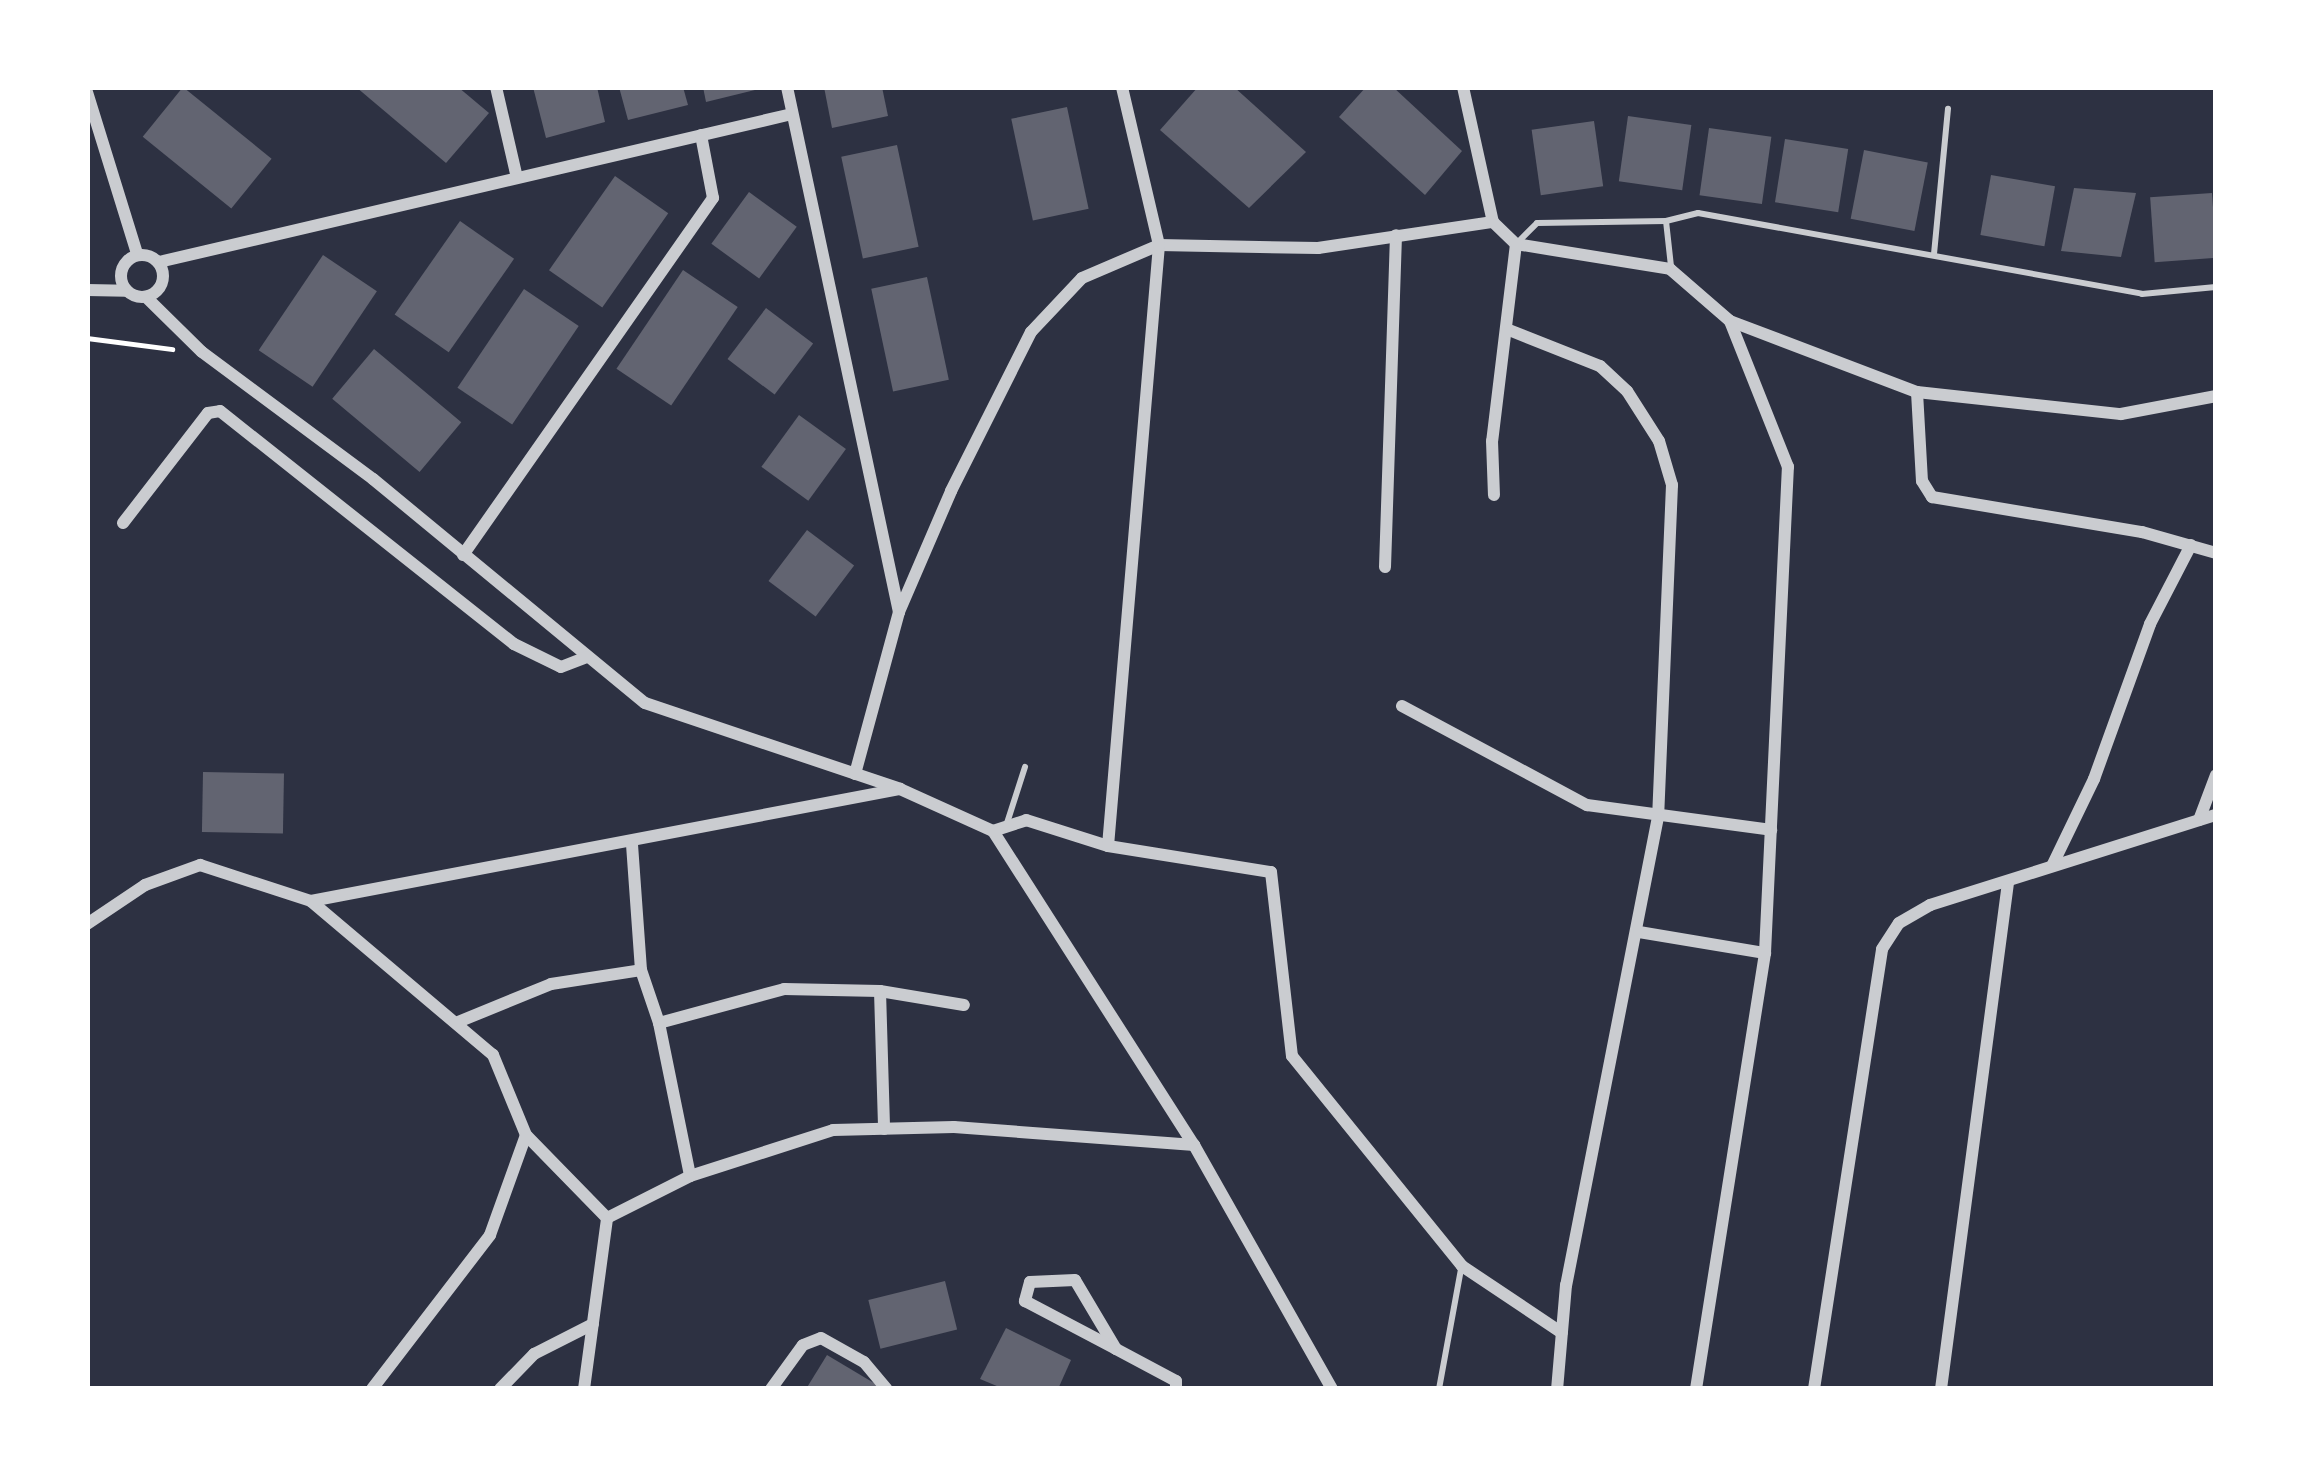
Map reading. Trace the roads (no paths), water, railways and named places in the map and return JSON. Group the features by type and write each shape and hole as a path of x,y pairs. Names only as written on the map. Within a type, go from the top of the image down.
{"street":[{"path":"496,87 517,178"},
{"path":"787,87 899,612"},
{"path":"1108,846 1159,245 1122,87"},
{"path":"1463,87 1492,222 1516,244 1670,269 1730,321 1917,392 2121,414 2216,396"},
{"path":"87,92 137,254"},
{"path":"137,254 159,262 792,114"},
{"path":"463,555 713,198 701,135"},
{"path":"855,774 899,612 1031,332 1082,278 1159,245 1318,248 1492,222"},
{"path":"1385,567 1396,235"},
{"path":"1494,495 1492,441 1516,244"},
{"path":"126,291 120,271 137,254"},
{"path":"146,297 163,280 159,262"},
{"path":"87,290 126,291 146,297 202,352 645,703 900,789 993,831 1194,1145 1332,1389"},
{"path":"1696,1389 1765,953 1788,467 1730,321"},
{"path":"1508,330 1600,366 1659,441 1672,484 1658,817 1562,1333 1557,1389"},
{"path":"1917,392 1922,481 1932,497 2216,553"},
{"path":"123,523 208,413 220,411 514,644 561,667 587,657"},
{"path":"2052,866 2094,779 2150,624 2191,545"},
{"path":"1402,706 1587,805 1771,830"},
{"path":"2199,820 2216,775"},
{"path":"311,901 632,844 900,789"},
{"path":"1814,1389 1882,949 1898,923 1930,905 2216,815"},
{"path":"993,831 1026,820 1108,846 1270,872 1292,1056 1462,1266 1562,1333"},
{"path":"632,844 641,970 659,1023 690,1176"},
{"path":"87,924 145,885 200,865 311,901 493,1054 526,1135 607,1218"},
{"path":"1941,1389 2008,883"},
{"path":"1639,932 1765,953"},
{"path":"458,1022 551,984 641,970"},
{"path":"659,1023 784,988 880,991 964,1005"},
{"path":"880,991 884,1129"},
{"path":"607,1218 690,1176 833,1130 1194,1145"},
{"path":"372,1389 490,1234 526,1135"},
{"path":"584,1389 607,1218"},
{"path":"1116,1349 1075,1280 1030,1282 1025,1301 1176,1381 1176,1389"},
{"path":"500,1389 534,1354 593,1324"},
{"path":"771,1389 802,1345 820,1338 864,1362 886,1389"}],"lane":[{"path":"1934,256 1948,109"},
{"path":"1516,244 1537,223 1666,221 1698,213 2142,294 2216,287"},
{"path":"1666,221 1675,256 1670,269"},
{"path":"1007,823 1025,767"},
{"path":"1438,1389 1462,1266"}]}
